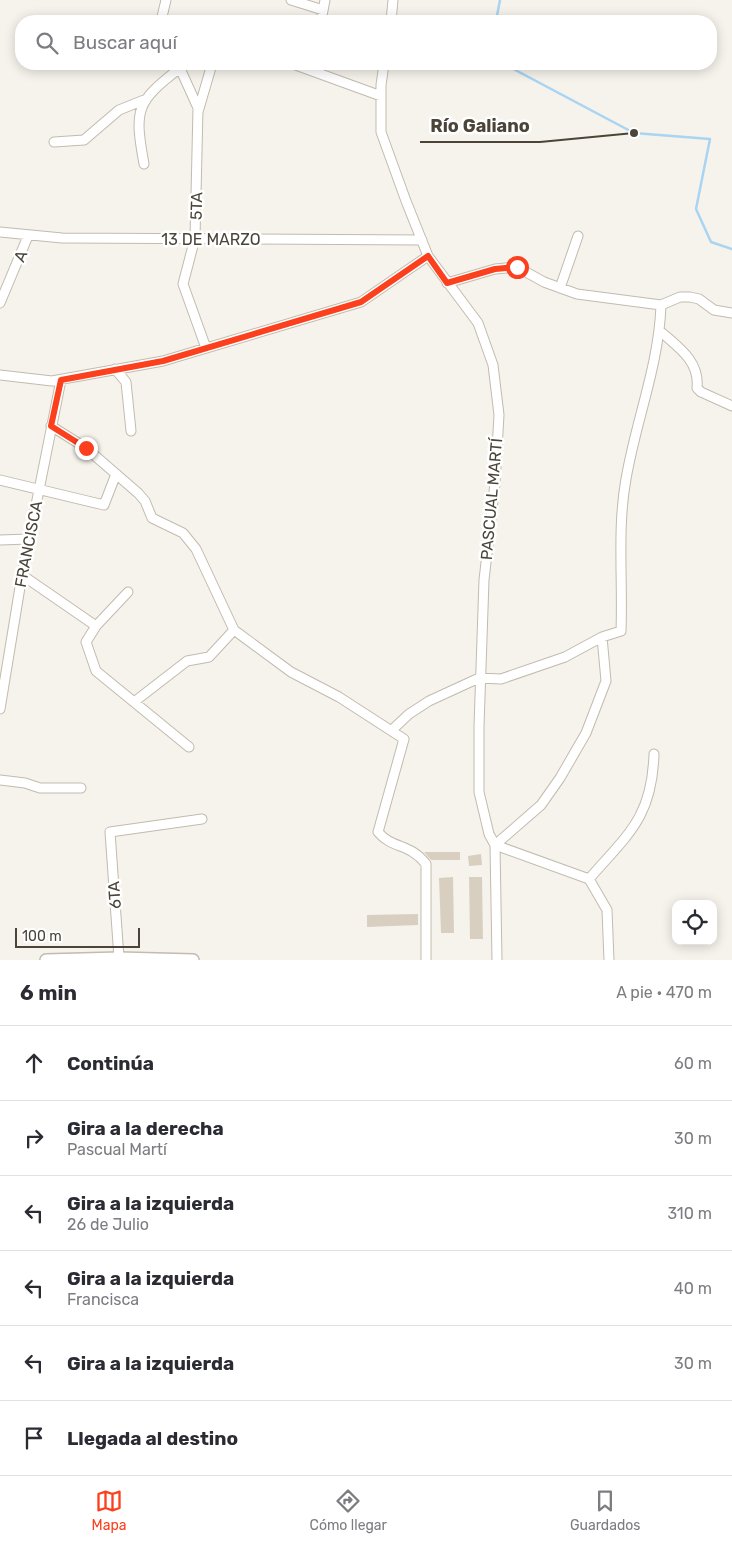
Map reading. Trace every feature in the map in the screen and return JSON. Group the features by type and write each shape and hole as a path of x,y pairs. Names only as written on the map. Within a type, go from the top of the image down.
{"street":[{"path":"163,15 166,0"},
{"path":"291,0 322,10"},
{"path":"322,15 325,0"},
{"path":"392,15 393,0"},
{"path":"54,142 84,140 119,110 144,100 175,70"},
{"name":"5TA","path":"181,70 198,112 195,238 184,284 206,348"},
{"path":"198,112 210,70"},
{"path":"322,70 381,96"},
{"name":"PASCUAL MARTÍ","path":"383,70 381,132 428,256 478,323 494,365 499,415 495,484 484,580 479,678 479,792 489,834 495,845 497,960"},
{"path":"144,100 138,116 138,129 144,164"},
{"name":"13 DE MARZO","path":"0,232 28,236 422,240"},
{"name":"A","path":"0,303 28,236"},
{"path":"560,288 578,236"},
{"path":"0,375 52,381 163,361 361,302 428,256"},
{"path":"447,283 495,269 517,267 560,288 577,294 661,305 680,297 690,297 698,299 714,310 732,313"},
{"path":"393,729 409,714 429,701 479,678 500,679 564,657 602,637 621,631 622,536 625,480 658,351 661,305"},
{"path":"660,331 678,346 695,368 698,373 697,388 701,392 732,406"},
{"path":"115,369 126,382 131,431"},
{"name":"FRANCISCA","path":"0,709 22,576 61,380"},
{"path":"51,426 86,448 116,474 145,501 152,518 183,533 196,549 234,630 291,672 339,697 393,729 404,739 378,832 384,840 417,852 426,864 426,960"},
{"path":"0,480 104,505 116,474"},
{"path":"0,540 29,539"},
{"path":"22,576 96,626"},
{"path":"128,592 96,626 86,642 96,671 189,747"},
{"path":"134,702 187,661 209,658 234,630"},
{"path":"602,637 606,680 586,733 560,778 541,805 495,845 589,879 607,910 609,960"},
{"path":"589,879 637,824 646,806 653,778 654,754"},
{"path":"0,780 25,782 40,788 81,788"},
{"name":"6TA","path":"119,958 110,832 202,819"},
{"path":"46,960 119,958 193,960"}],"building":[{"path":"424,852 460,852 460,860 431,860"},
{"path":"481,854 482,865 469,866 468,856"},
{"path":"453,877 454,933 441,933 439,878"},
{"path":"469,877 482,877 483,939 470,939"},
{"path":"418,914 418,925 367,927 367,915"}],"waterway":[{"path":"497,15 500,0"},
{"path":"515,70 634,133 710,139 696,209 711,242 732,249"}],"place":[{"name":"Río Galiano","path":"634,133"}],"route":[{"path":"86,448 51,426 61,380 163,361 361,302 428,256 447,283 495,269 517,267"}]}
